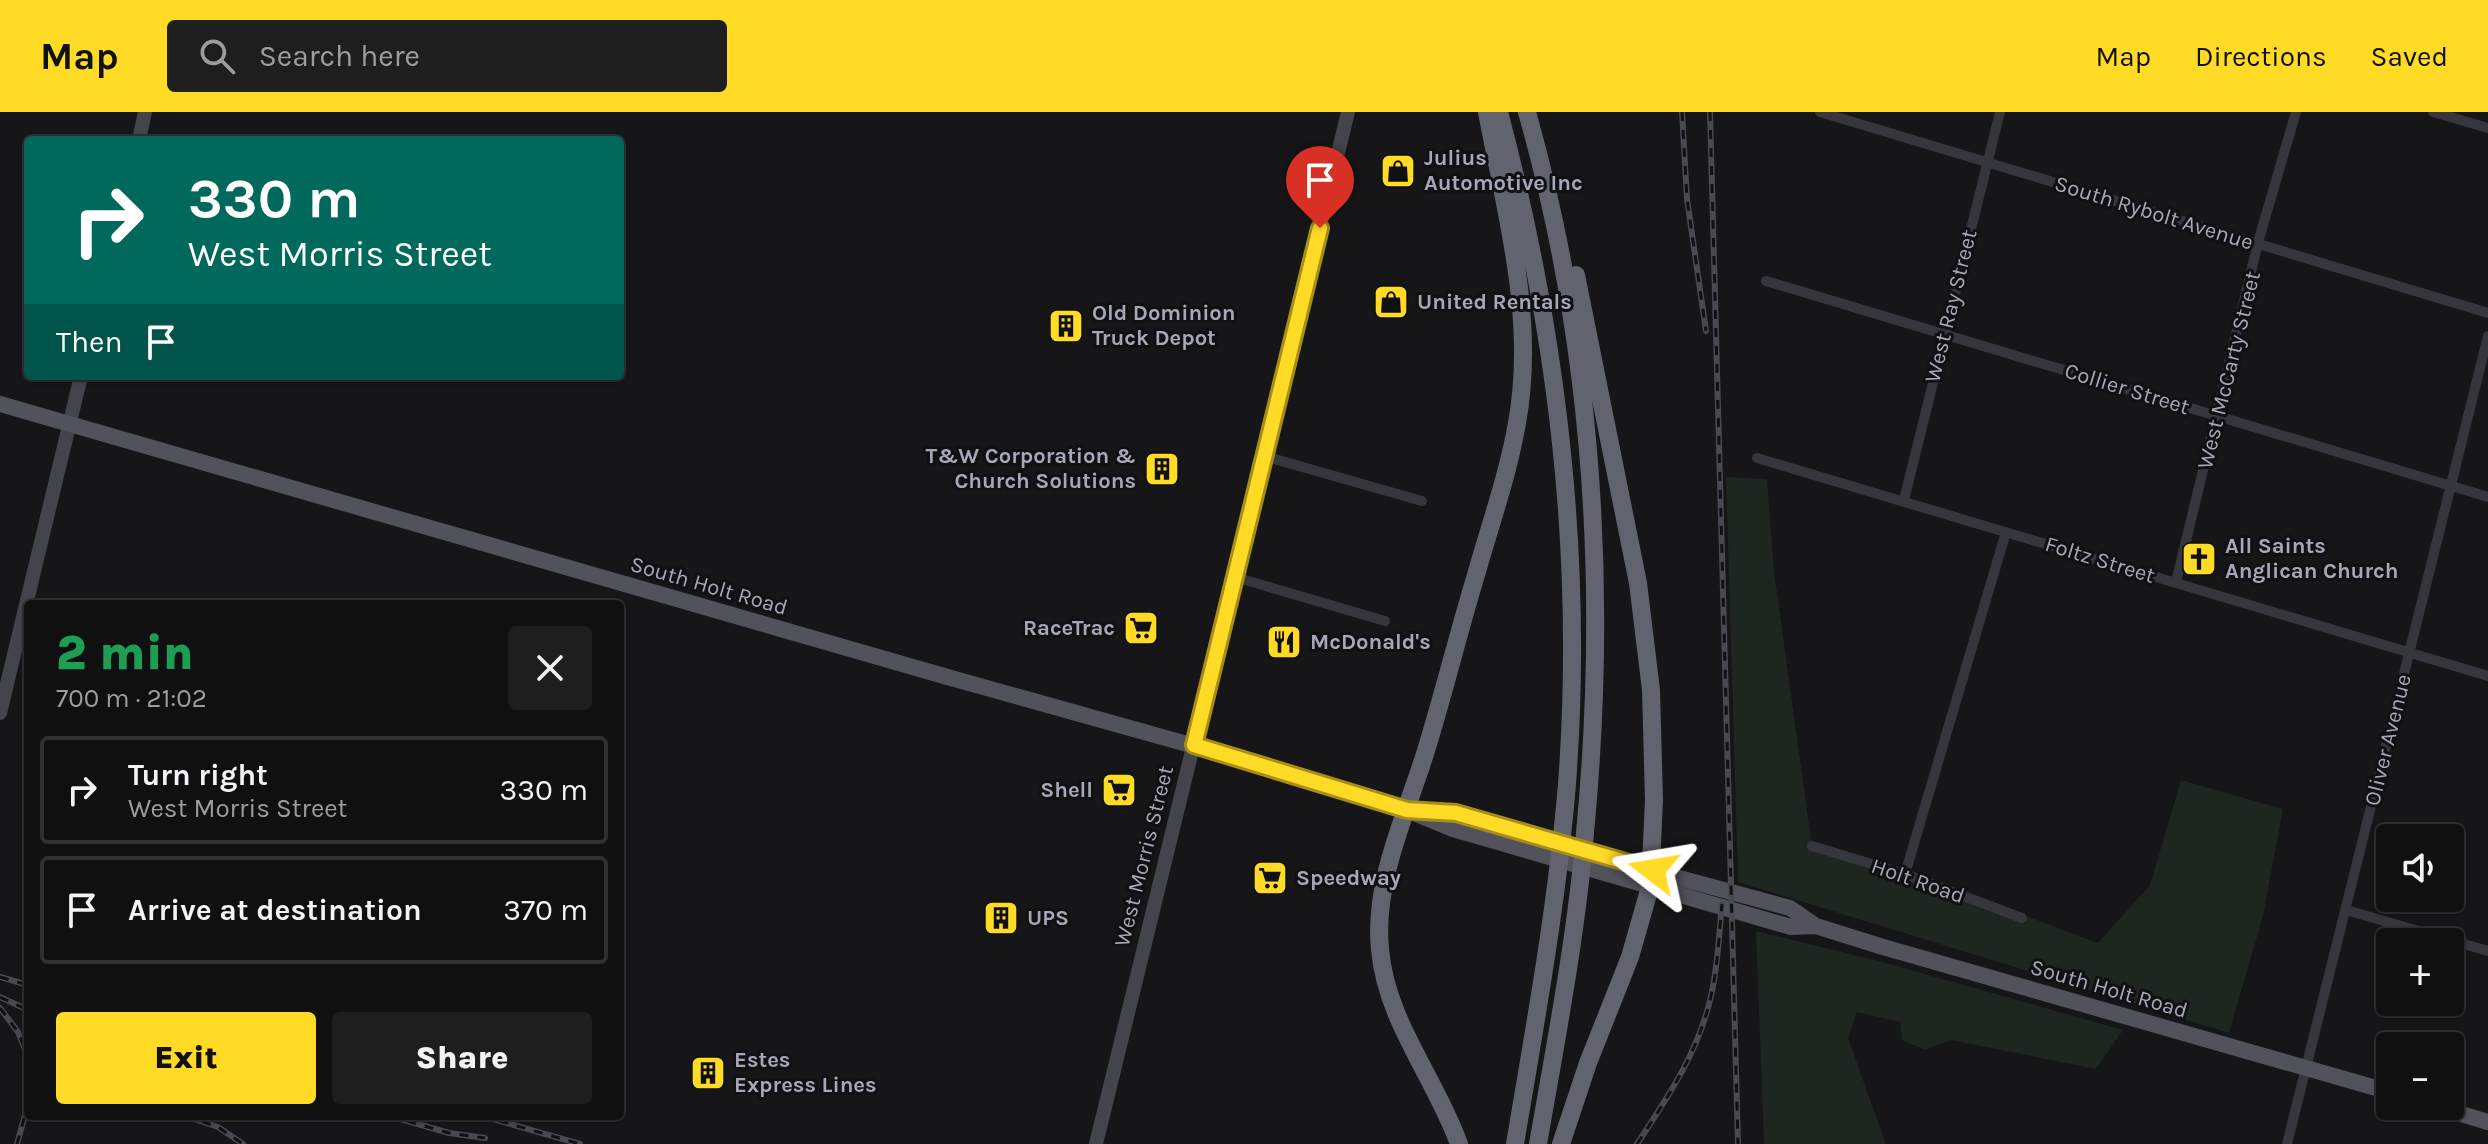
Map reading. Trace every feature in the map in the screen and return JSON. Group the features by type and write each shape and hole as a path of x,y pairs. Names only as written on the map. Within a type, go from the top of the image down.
{"highway":[{"path":"1459,1144 1394,1009 1382,964 1379,923 1383,893 1508,464 1521,400 1520,294 1487,112"},
{"path":"1499,112 1535,265 1551,360 1566,499 1571,619 1571,702 1562,836 1515,1144"},
{"path":"1527,112 1563,265 1580,375 1593,510 1596,626 1593,742 1583,859 1538,1144"},
{"path":"1539,158 1566,236 1581,293 1634,558 1651,700 1652,878 1630,957 1588,1063 1561,1144"}],"main road":[{"path":"140,136 145,112"},
{"name":"West Morris Street","path":"1096,1144 1348,112"},
{"path":"27,600 80,380"},
{"name":"South Holt Road","path":"0,404 930,673 1194,745 1407,810 1453,829 1613,860 1688,899 1791,927 1816,926"},
{"path":"0,713 24,614"},
{"name":"South Holt Road","path":"1533,845 1618,878 1687,879 1790,908 1816,926 2376,1088"},
{"path":"2464,1115 2488,1122"}],"street":[{"name":"South Rybolt Avenue","path":"1820,112 2488,313"},
{"name":"West Ray Street","path":"1904,500 2000,112"},
{"name":"West McCarty Street","path":"2176,582 2258,245 2296,112"},
{"path":"2433,112 2488,128"},
{"name":"Collier Street","path":"1766,281 2488,497"},
{"name":"Oliver Avenue","path":"2287,1144 2488,336"},
{"path":"1264,456 1422,501"},
{"name":"Foltz Street","path":"1757,458 2488,676"},
{"path":"1905,874 2006,532"},
{"path":"1235,577 1385,621"},
{"name":"Holt Road","path":"1812,846 1905,874 2022,918"},
{"path":"2346,910 2488,951"}],"shaded area":[{"path":"1726,477 1767,479 1774,571 1812,846 1910,872 2098,943 2150,885 2181,780 2283,809 2263,916 2229,1033 1738,882"},
{"path":"1756,931 1879,961 2123,1030 2096,1069 1951,1040 1925,1050 1902,1040 1900,1022 1857,1012 1848,1038 1886,1144 1764,1144"}],"railway":[{"path":"1682,112 1687,199 1706,331"},
{"path":"1710,112 1738,1144"},
{"path":"1637,1144 1681,1073 1699,1036 1711,996 1722,904"},
{"path":"0,977 24,984"},
{"path":"0,997 24,1008"},
{"path":"0,1008 18,1032 24,1047"},
{"path":"17,1144 24,1119"},
{"path":"197,1120 218,1127 243,1144"},
{"path":"404,1120 449,1133 485,1138"},
{"path":"496,1120 580,1144"}],"place":[{"name":"Julius Automotive Inc","path":"1398,171"},
{"name":"United Rentals","path":"1391,302"},
{"name":"Old Dominion Truck Depot","path":"1066,326"},
{"name":"T&W Corporation & Church Solutions","path":"1162,469"},
{"name":"All Saints Anglican Church","path":"2199,559"},
{"name":"RaceTrac","path":"1141,628"},
{"name":"McDonald's","path":"1284,642"},
{"name":"Shell","path":"1119,790"},
{"name":"Speedway","path":"1270,878"},
{"name":"UPS","path":"1001,918"},
{"name":"Estes Express Lines","path":"708,1073"}],"route":[{"path":"1320,228 1194,745 1407,810 1456,813 1653,870"}]}
